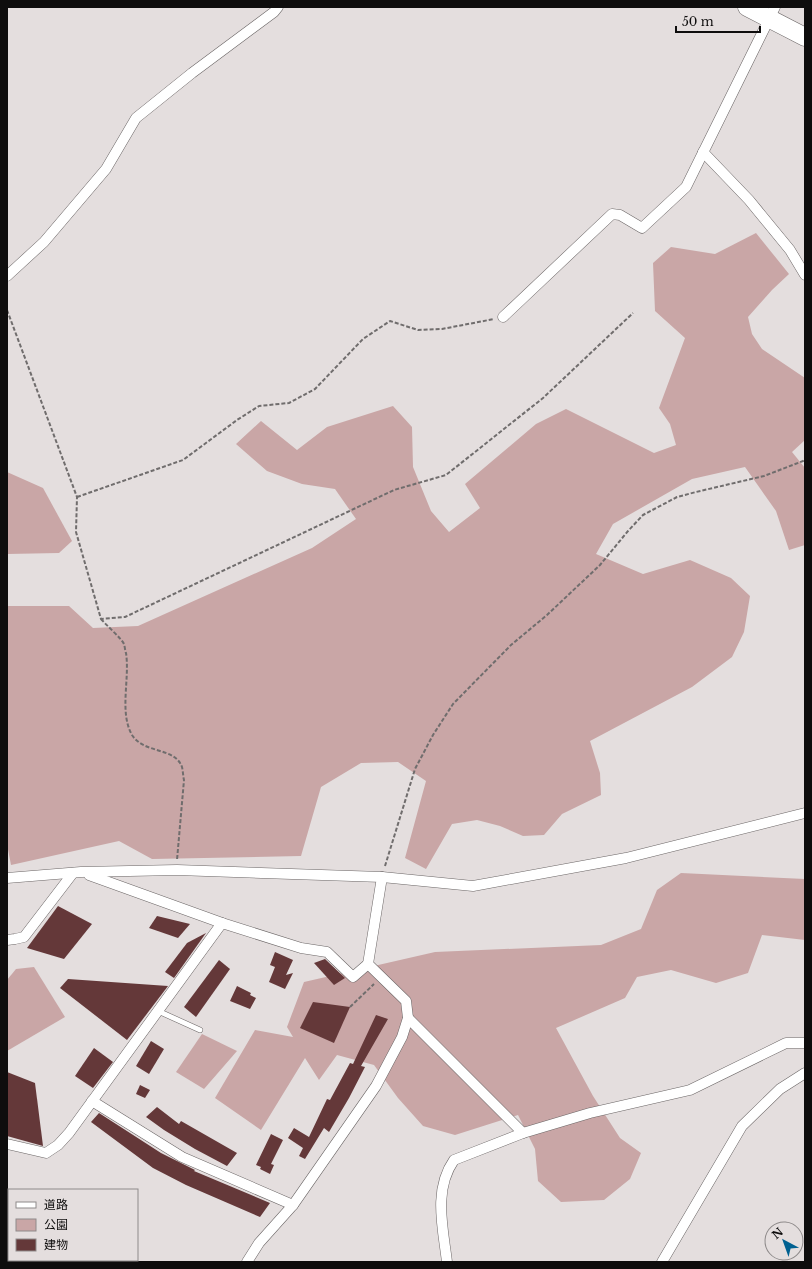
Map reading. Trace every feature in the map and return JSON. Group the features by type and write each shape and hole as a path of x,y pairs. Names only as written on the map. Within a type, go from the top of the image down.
{"highway":[{"path":"747,7 773,13 805,37"}],"street":[{"path":"7,276 44,242 106,169 136,118 192,72 274,12 278,7"},
{"path":"503,317 612,214 620,215 642,228 686,187 773,13"},
{"path":"703,152 749,200 790,250 805,275"},
{"path":"7,878 77,873 177,870 382,877 473,886 626,858 805,813"},
{"path":"77,873 222,923 301,948 326,952 353,977 368,964 382,877"},
{"path":"7,940 24,937 77,873"},
{"path":"7,1144 46,1153 58,1145 92,1101 222,923"},
{"path":"247,1262 259,1243 293,1205 376,1086 402,1037 408,1018 406,1000 368,964"},
{"path":"408,1018 523,1133"},
{"path":"447,1262 440,1207 443,1182 449,1167 454,1160 523,1133 590,1113 690,1090 786,1043 805,1044"},
{"path":"662,1262 742,1126 780,1089 805,1073"},
{"path":"92,1101 182,1157 293,1205"}],"lane":[{"path":"158,1011 200,1030"}],"path":[{"path":"7,310 77,497 76,532 101,619 124,644 128,665 125,699 128,725 136,740 149,749 170,754 176,758 182,767 184,780 177,870"},
{"path":"101,619 125,617 394,490 446,475 543,398 633,313"},
{"path":"77,497 183,460 237,420 259,406 289,402 315,389 363,339 390,321 418,330 442,329 503,317"},
{"path":"382,877 415,769 433,735 453,704 511,645 548,615 600,564 643,515 677,497 764,476 804,461 805,459"},
{"path":"350,1007 380,977"}],"green space":[{"path":"756,233 789,274 772,290 748,317 752,334 762,349 805,378 805,440 792,452 805,468 805,545 789,550 776,511 745,467 692,479 613,524 596,554 643,574 690,560 731,578 750,596 744,632 732,657 692,687 590,741 600,773 601,795 562,814 544,835 523,836 500,826 477,820 452,824 426,869 405,858 426,781 398,762 361,763 321,787 301,856 152,859 119,841 11,865 7,844 7,606 69,606 93,628 138,626 312,548 356,519 335,489 302,484 267,471 236,444 261,421 297,450 327,427 393,406 412,427 413,467 431,511 449,532 480,508 465,484 536,424 566,409 654,453 676,445 670,424 659,408 685,338 655,311 653,263 671,247 715,254"},
{"path":"7,472 43,488 72,541 59,553 7,554"},
{"path":"681,873 805,879 805,940 762,935 748,973 716,983 671,970 637,977 625,998 556,1028 593,1096 620,1138 641,1153 630,1179 604,1200 561,1202 538,1181 535,1149 518,1115 455,1135 423,1126 398,1098 374,1065 337,1055 319,1080 305,1058 261,1130 215,1098 255,1030 293,1037 287,1027 304,982 435,952 601,945 641,929 657,890"},
{"path":"34,967 65,1017 7,1051 7,980 16,969"},
{"path":"202,1034 237,1051 204,1089 176,1072"}],"building":[{"path":"58,906 92,924 64,959 27,948"},
{"path":"157,916 190,924 178,938 149,928"},
{"path":"206,933 174,978 165,972 187,943"},
{"path":"275,952 293,960 286,975 293,973 285,989 269,982 275,967 270,965"},
{"path":"325,959 345,978 334,985 314,963"},
{"path":"219,960 230,969 196,1017 184,1007"},
{"path":"68,979 168,986 127,1040 60,988"},
{"path":"237,986 251,993 250,995 256,998 250,1009 230,1001"},
{"path":"313,1002 350,1007 334,1043 300,1028"},
{"path":"376,1015 388,1019 361,1066 365,1067 349,1098 329,1132 324,1128 305,1159 299,1156 303,1148 288,1138 294,1128 309,1137 327,1099 330,1100 350,1063 353,1064"},
{"path":"151,1041 164,1049 149,1074 136,1066"},
{"path":"94,1048 113,1062 93,1088 75,1076"},
{"path":"7,1072 35,1083 43,1146 7,1136"},
{"path":"140,1085 150,1090 145,1098 136,1094"},
{"path":"157,1107 179,1124 181,1121 237,1153 227,1166 195,1149 146,1117"},
{"path":"99,1113 161,1153 195,1170 194,1171 270,1203 260,1217 186,1185 153,1168 91,1122"},
{"path":"271,1134 283,1140 271,1164 274,1165 270,1174 260,1169 261,1167 256,1165"}]}
